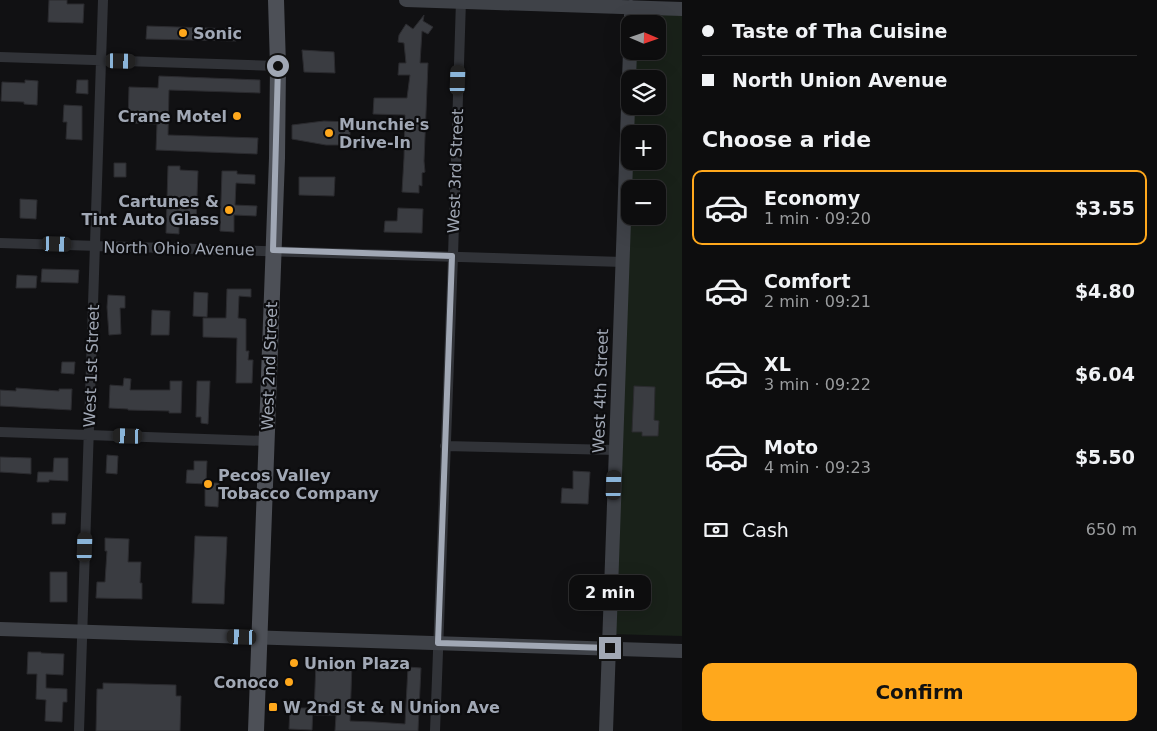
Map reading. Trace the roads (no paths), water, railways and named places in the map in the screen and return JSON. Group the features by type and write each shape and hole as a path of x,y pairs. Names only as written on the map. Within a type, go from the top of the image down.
{"main road":[{"name":"West 2nd Street","path":"256,731 273,250 278,66 276,0"}],"street":[{"name":"West 1st Street","path":"79,731 103,0"},
{"path":"406,0 631,3 682,9"},
{"name":"West 3rd Street","path":"435,731 460,1"},
{"path":"0,57 278,66"},
{"name":"West 4th Street","path":"606,731 630,60"},
{"name":"North Ohio Avenue","path":"0,242 623,262"},
{"path":"0,432 267,441"},
{"path":"445,446 616,450"},
{"path":"0,629 682,651"}],"place":[{"name":"Sonic","path":"183,33"},
{"name":"Crane Motel","path":"237,116"},
{"name":"Munchie's Drive-In","path":"329,133"},
{"name":"Cartunes & Tint Auto Glass","path":"229,210"},
{"name":"Pecos Valley Tobacco Company","path":"208,484"},
{"name":"Union Plaza","path":"294,663"},
{"name":"Conoco","path":"289,682"},
{"name":"W 2nd St & N Union Ave","path":"273,707"}]}
